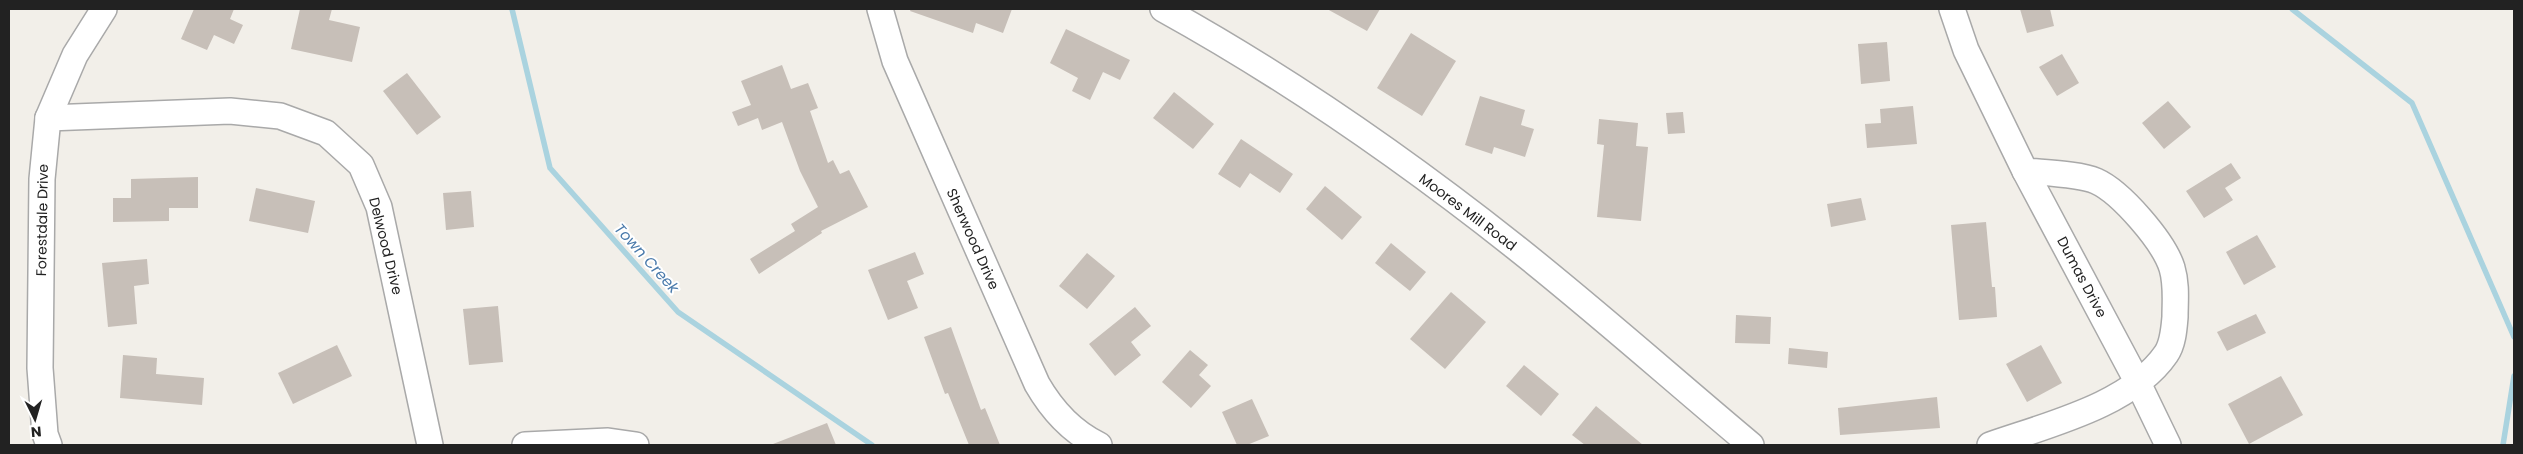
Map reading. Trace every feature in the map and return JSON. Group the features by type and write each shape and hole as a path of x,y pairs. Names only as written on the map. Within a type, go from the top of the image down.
{"street":[{"name":"Forestdale Drive","path":"49,445 45,434 40,368 42,179 48,118 75,55 104,9"},
{"name":"Sherwood Drive","path":"880,9 895,62 1037,384 1048,404 1081,436 1099,445"},
{"name":"Moores Mill Road","path":"1164,9 1289,85 1416,173 1514,246 1751,445"},
{"name":"Dumas Drive","path":"1952,9 1966,50 2025,171 2138,383 2168,445"},
{"name":"Delwood Drive","path":"48,118 230,111 280,116 326,133 361,165 379,207 430,445"},
{"path":"1990,445 2088,411 2138,383 2167,353 2174,332 2176,289 2172,267 2149,227 2116,196 2096,181 2025,171"},
{"path":"526,445 608,441 636,445"}],"building":[{"path":"194,9 234,9 230,19 243,25 234,44 214,35 207,50 181,39"},
{"path":"300,9 332,9 329,20 360,27 352,62 291,49"},
{"path":"911,9 1012,9 1003,33 976,23 973,33 910,11"},
{"path":"1327,9 1380,9 1367,31"},
{"path":"2020,9 2050,9 2054,26 2027,33"},
{"path":"1066,29 1130,60 1120,80 1103,72 1090,100 1072,91 1078,78 1050,63"},
{"path":"1411,33 1456,61 1422,116 1377,88"},
{"path":"1887,42 1890,81 1861,84 1858,44"},
{"path":"2062,54 2079,83 2057,96 2039,67"},
{"path":"782,65 791,89 808,83 818,108 810,111 828,163 833,160 840,174 849,170 868,207 821,231 822,233 759,274 750,259 795,231 791,224 818,207 800,171 782,122 762,130 758,118 738,126 732,112 751,105 741,81"},
{"path":"407,73 441,117 417,135 383,91"},
{"path":"1174,92 1214,124 1193,149 1153,118"},
{"path":"1480,96 1525,110 1521,125 1534,129 1525,157 1494,147 1492,154 1465,145"},
{"path":"2168,101 2191,127 2164,149 2142,123"},
{"path":"1913,106 1917,144 1867,148 1865,124 1881,123 1880,109"},
{"path":"1683,112 1685,133 1668,134 1666,113"},
{"path":"1599,119 1638,123 1636,146 1648,147 1641,221 1597,217 1604,145 1597,144"},
{"path":"1241,139 1293,174 1280,193 1250,173 1240,188 1218,174"},
{"path":"2231,163 2241,178 2225,188 2233,200 2204,218 2186,191"},
{"path":"198,177 198,208 169,208 169,221 113,222 113,198 131,198 131,179"},
{"path":"1325,186 1362,217 1342,240 1306,209"},
{"path":"256,188 315,201 308,233 249,221"},
{"path":"471,191 474,227 446,230 443,193"},
{"path":"1861,198 1866,220 1831,227 1827,204"},
{"path":"1986,222 1992,287 1995,287 1997,317 1959,320 1951,225"},
{"path":"2257,235 2276,267 2244,285 2226,252"},
{"path":"1391,243 1426,272 1410,291 1375,263"},
{"path":"915,252 924,274 907,281 918,308 888,320 868,270"},
{"path":"1087,253 1115,276 1087,309 1059,286"},
{"path":"147,259 149,284 134,286 137,324 108,327 102,263"},
{"path":"1451,292 1486,322 1445,369 1410,339"},
{"path":"498,306 503,362 469,365 463,309"},
{"path":"1135,307 1151,326 1131,342 1141,355 1115,376 1089,344"},
{"path":"2256,314 2266,333 2227,351 2217,332"},
{"path":"1736,315 1771,317 1770,344 1735,343"},
{"path":"951,327 981,410 985,408 1000,445 969,445 948,393 945,394 924,337"},
{"path":"337,345 352,376 293,404 278,373"},
{"path":"2041,345 2062,383 2027,402 2006,364"},
{"path":"1789,348 1828,352 1827,368 1788,364"},
{"path":"1190,350 1208,365 1199,375 1211,386 1191,408 1162,382"},
{"path":"123,355 157,358 156,374 204,378 202,405 120,398"},
{"path":"1524,365 1559,394 1541,416 1506,386"},
{"path":"2281,376 2303,415 2249,444 2228,404"},
{"path":"1937,397 1940,428 1840,435 1838,408"},
{"path":"1252,399 1269,436 1247,445 1237,445 1222,412"},
{"path":"1596,406 1643,445 1585,445 1572,435"},
{"path":"827,423 836,445 773,445 773,444"}],"waterway":[{"name":"Town Creek","path":"512,9 550,168 678,312 872,445"},
{"path":"2292,9 2412,103 2514,337"},
{"path":"2503,445 2514,376"}]}
